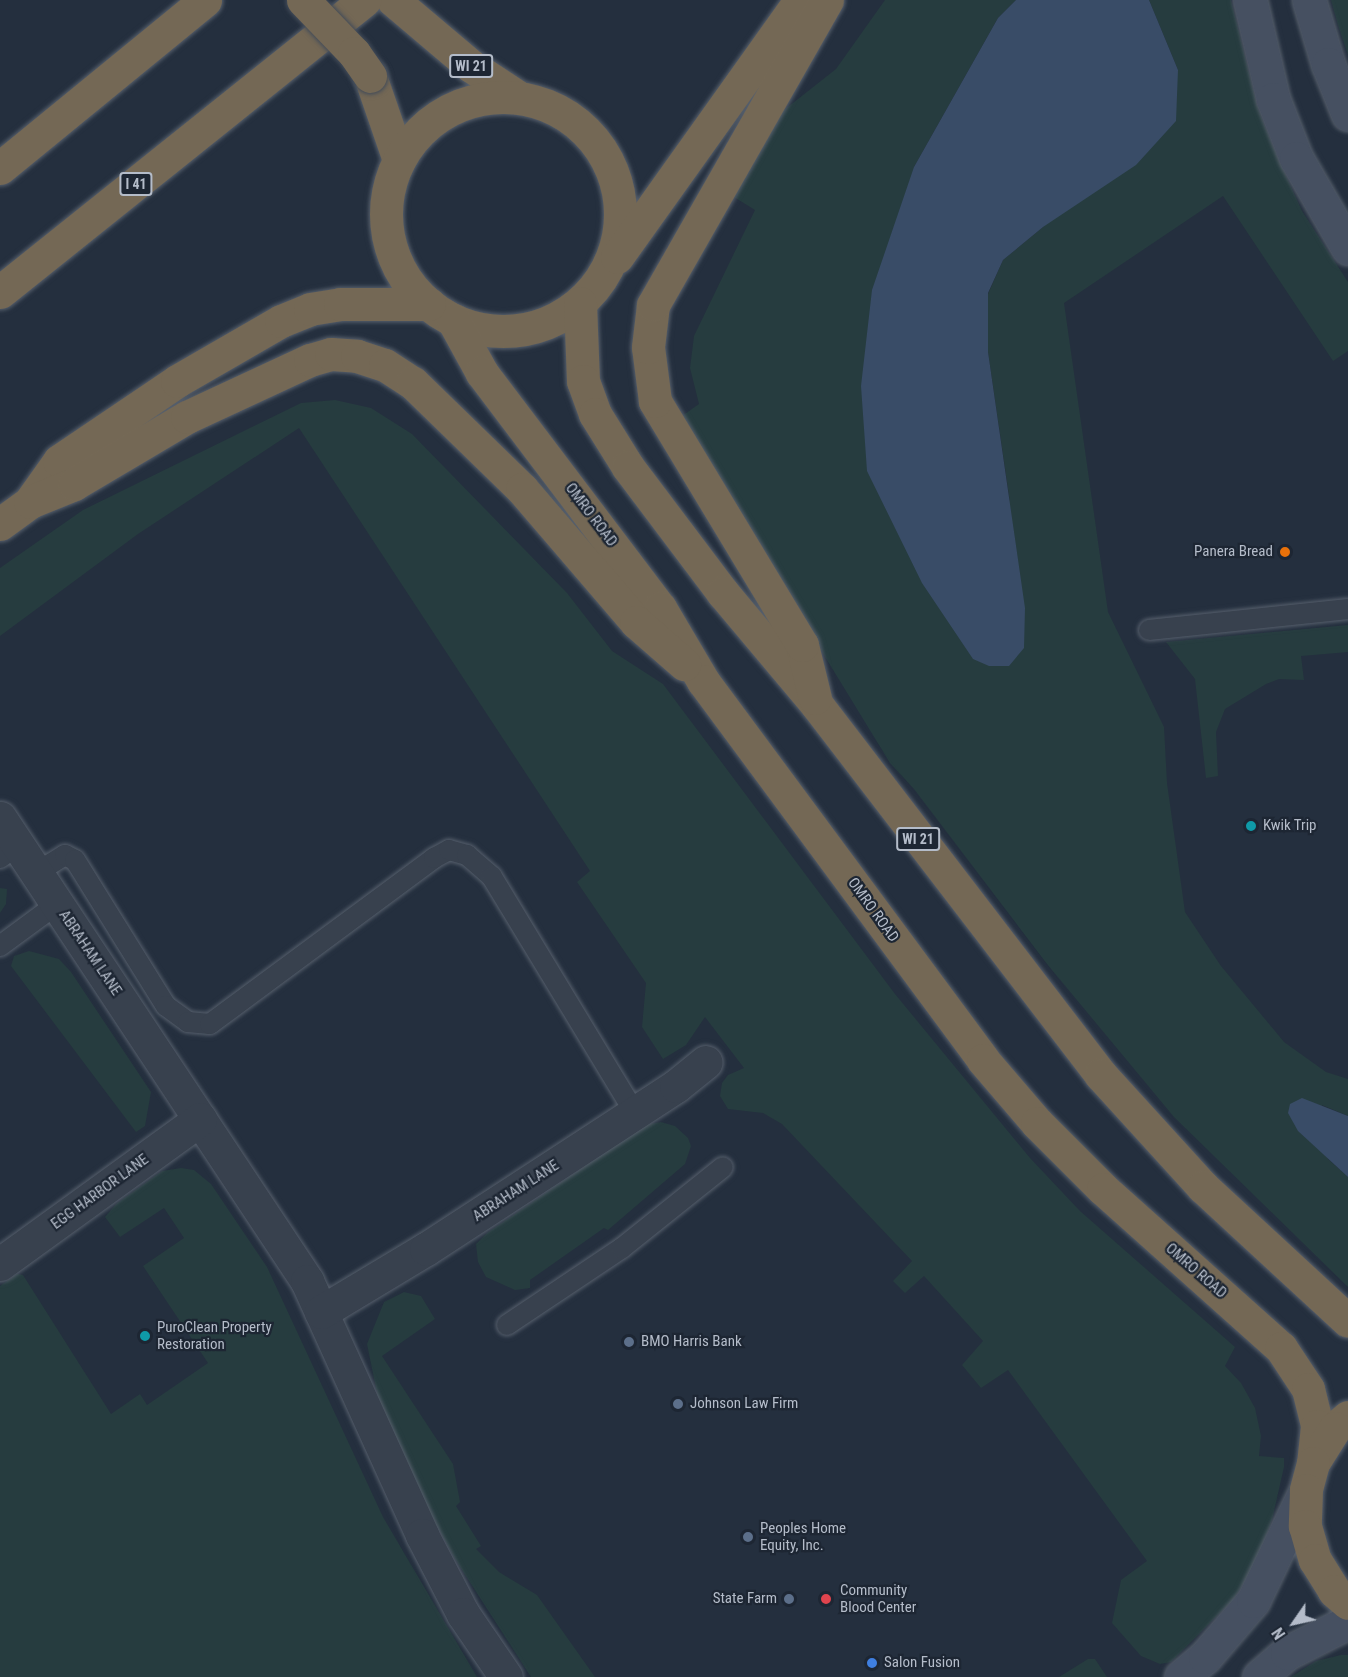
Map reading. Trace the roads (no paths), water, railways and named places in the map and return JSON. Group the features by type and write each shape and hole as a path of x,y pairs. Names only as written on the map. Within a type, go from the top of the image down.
{"highway":[{"path":"0,168 206,0"},
{"path":"303,0 354,53 370,76 399,160"},
{"name":"I 41","path":"0,292 364,0"},
{"name":"WI 21","path":"393,0 471,66 518,97"},
{"path":"30,502 59,461 177,381 281,321 310,309 340,304 441,312 485,330 519,331 551,322 580,303 602,278 800,0"},
{"path":"817,705 802,645 655,401 648,347 653,305 826,0"},
{"path":"441,312 409,284 393,255 386,224 388,191 399,160 429,124 461,104 489,97 518,97 551,106 579,124 606,160 616,181 621,214 616,248 602,278"},
{"name":"WI 21","path":"580,303 583,381 594,414 628,467 716,584 817,705 1101,1075 1203,1188 1275,1258 1348,1321"},
{"name":"OMRO ROAD","path":"441,312 482,373 660,608 704,681 983,1060 1029,1114 1103,1189 1281,1348 1308,1389 1317,1426 1310,1477"},
{"path":"0,524 30,502 75,484 187,417 310,360 331,354 357,356 385,365 413,383 522,489 636,622 704,681"},
{"path":"1348,1417 1335,1428 1310,1477 1305,1526 1315,1560 1334,1591 1348,1603"}],"street":[{"path":"1250,0 1273,99 1296,158 1348,248"},
{"path":"1309,0 1328,64 1348,114"},
{"name":"ABRAHAM LANE","path":"0,818 9,852 36,873 307,1281 422,1535 463,1614 506,1677"},
{"name":"ABRAHAM LANE","path":"321,1312 410,1260 635,1113 706,1062"},
{"name":"EGG HARBOR LANE","path":"0,1264 200,1119"},
{"name":"OMRO ROAD","path":"1181,1677 1205,1657 1253,1601 1310,1477"},
{"path":"1259,1677 1287,1653 1348,1622"}],"lane":[{"path":"1149,630 1348,609"},
{"path":"36,873 66,855 75,860 165,1006 188,1022 210,1023 434,858 449,850 467,855 492,877 635,1113"},
{"path":"0,946 57,904"},
{"path":"507,1325 622,1248 723,1167"}],"water":[{"path":"1016,0 1149,0 1178,70 1176,121 1136,165 1043,227 1003,260 988,293 988,352 1025,608 1024,648 1009,666 989,666 973,659 922,583 867,471 861,386 872,290 914,167 998,18"},
{"path":"1302,1098 1348,1116 1348,1177 1298,1131 1288,1113 1290,1104"}],"place":[{"name":"Panera Bread","path":"1285,552"},
{"name":"Kwik Trip","path":"1251,826"},
{"name":"PuroClean Property Restoration","path":"145,1336"},
{"name":"BMO Harris Bank","path":"629,1342"},
{"name":"Johnson Law Firm","path":"678,1404"},
{"name":"Peoples Home Equity, Inc.","path":"748,1537"},
{"name":"State Farm","path":"789,1599"},
{"name":"Community Blood Center","path":"826,1599"},
{"name":"Salon Fusion","path":"872,1663"}]}
